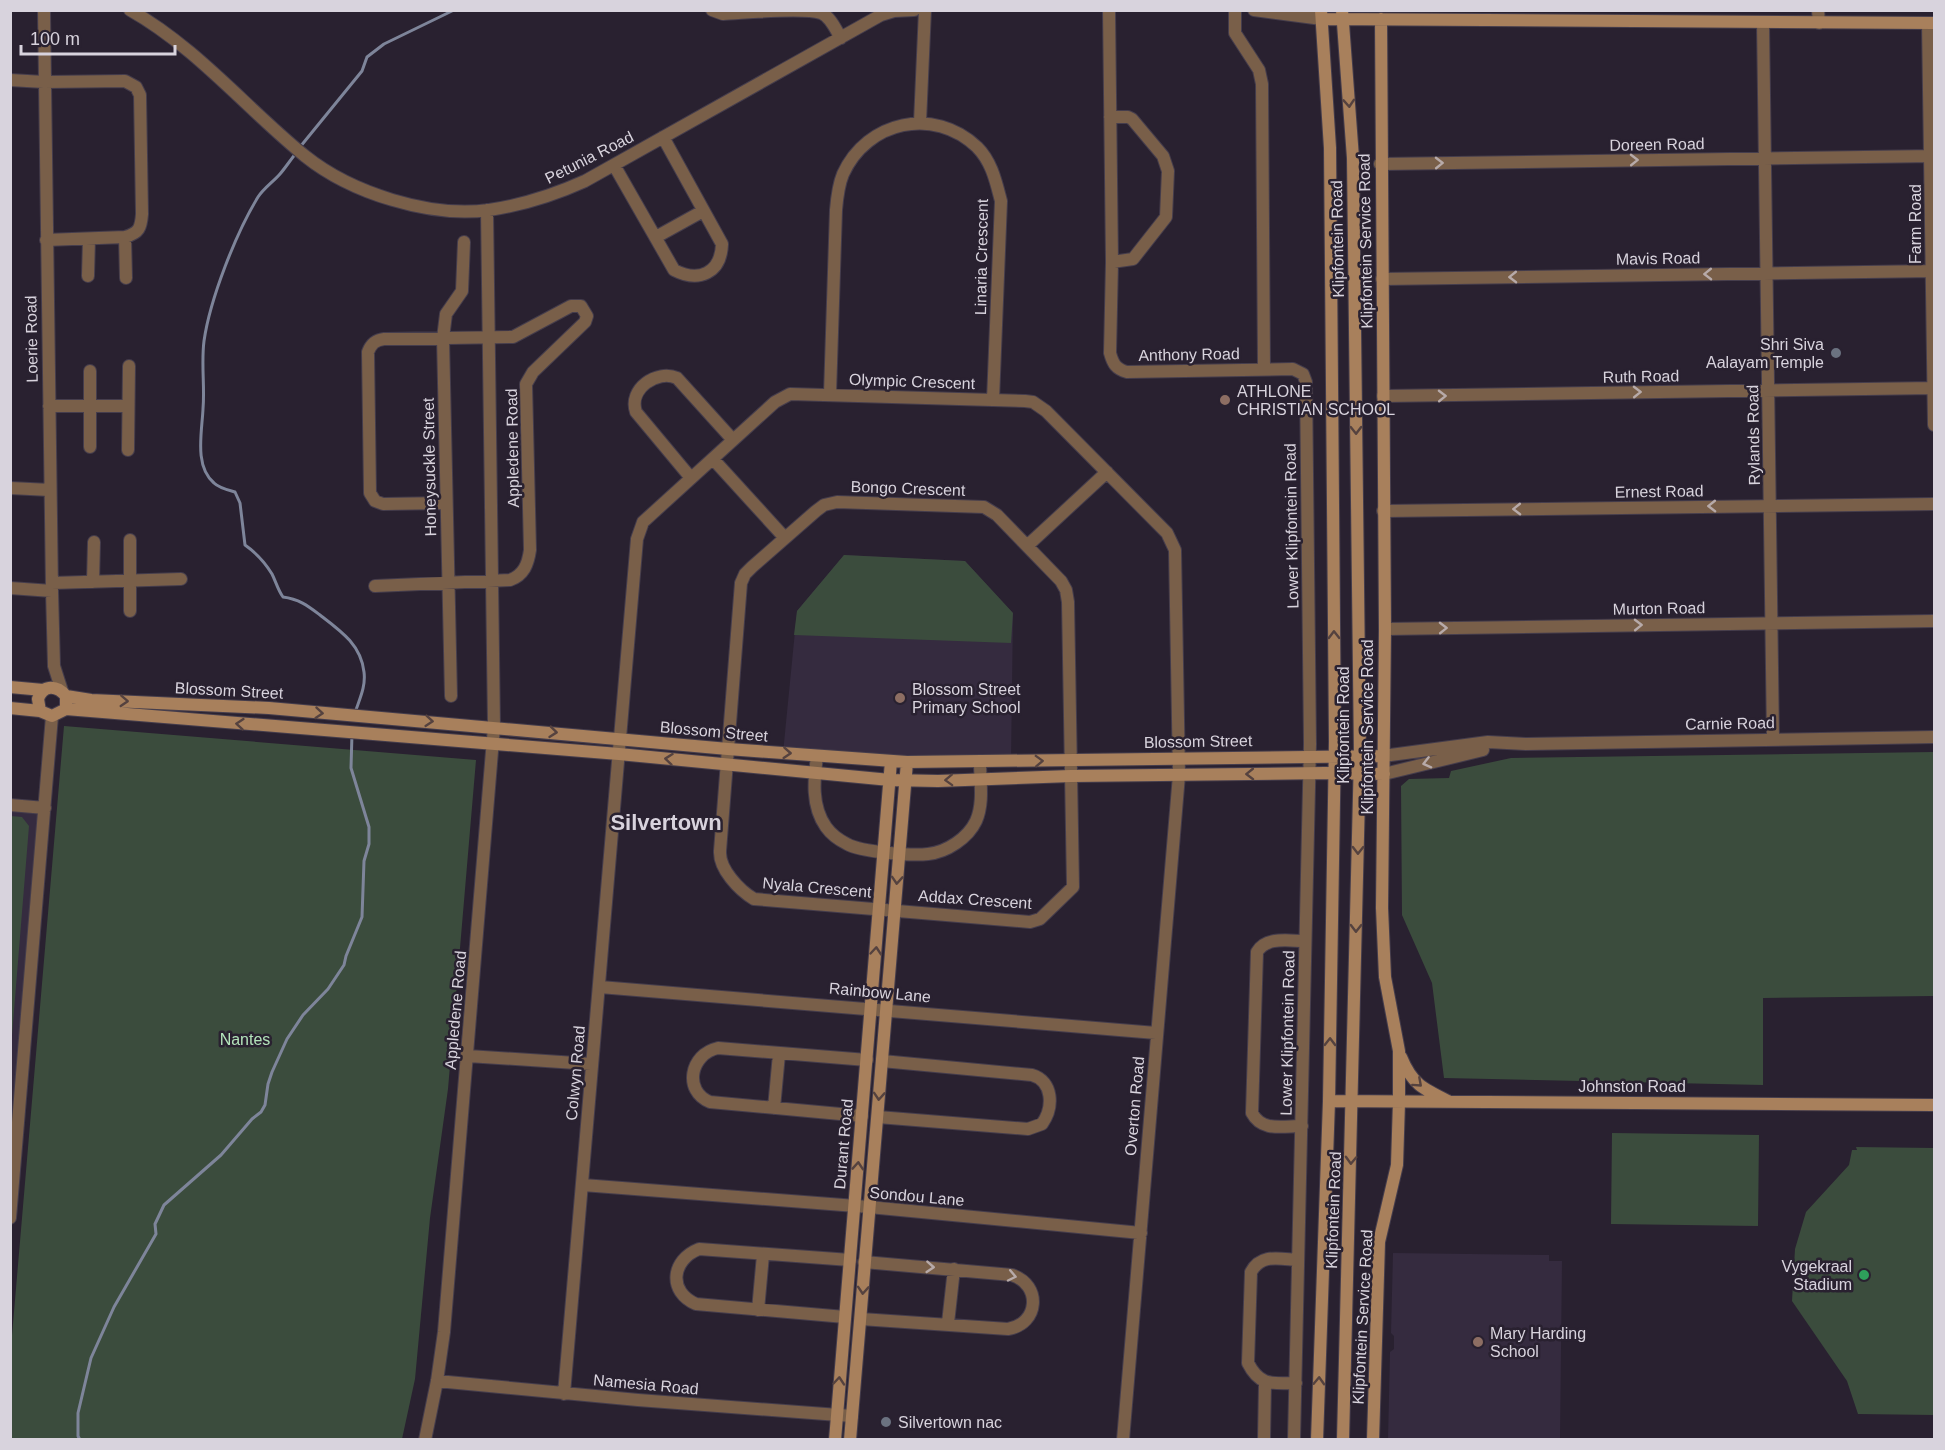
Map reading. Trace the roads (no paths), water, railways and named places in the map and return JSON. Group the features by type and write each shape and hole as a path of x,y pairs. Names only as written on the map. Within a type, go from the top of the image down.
{"street":[{"name":"Loerie Road","path":"44,10 54,666 64,694"},
{"name":"Petunia Road","path":"130,10 175,41 307,158 327,171 367,192 396,201 451,210 487,210 545,198 585,181 881,15 894,11 914,10"},
{"path":"712,10 723,14 820,13 827,17 841,38"},
{"path":"920,122 925,10"},
{"name":"Anthony Road","path":"1109,10 1112,262 1110,353 1113,363 1118,370 1127,372 1264,369"},
{"path":"1235,10 1235,33 1259,70 1262,84 1264,369"},
{"path":"1254,10 1321,15 1763,23 1819,17 1931,23"},
{"name":"Klipfontein Road","path":"1317,1440 1329,1101 1335,773 1330,148 1321,15"},
{"name":"Klipfontein Road","path":"1342,15 1353,158 1360,756 1343,1440"},
{"name":"Klipfontein Service Road","path":"1373,1440 1379,1242 1396,1165 1399,1102 1399,1051 1385,977 1384,949 1385,629 1380,164 1381,15"},
{"name":"Rylands Road","path":"1763,23 1773,739"},
{"name":"Farm Road","path":"1931,23 1935,425"},
{"path":"10,80 44,82 118,80 136,87 140,95 142,224 135,235 46,240"},
{"path":"1110,117 1132,119 1163,156 1168,171 1167,209 1163,224 1133,259 1112,262"},
{"name":"Linaria Crescent","path":"830,394 836,210 840,183 848,164 869,141 889,129 920,122 933,124 964,137 978,148 996,178 1001,201 993,400"},
{"path":"614,165 674,270 686,277 700,276 715,268 722,256 722,244 663,137"},
{"name":"Doreen Road","path":"1380,164 1933,156"},
{"name":"Appledene Road","path":"425,1440 444,1332 494,727 487,210"},
{"path":"656,237 703,211"},
{"path":"125,237 126,279"},
{"path":"88,276 89,238"},
{"name":"Honeysuckle Street","path":"451,696 442,338 446,314 462,291 464,242"},
{"name":"Mavis Road","path":"1382,279 1933,271"},
{"name":"Appledene Road","path":"488,338 519,336 571,306 581,306 587,316 580,327 529,377 526,384 530,550 528,562 518,578 491,582"},
{"path":"446,503 383,504 375,501 370,493 368,352 377,340 384,339 488,338"},
{"path":"128,450 129,366"},
{"name":"Lower Klipfontein Road","path":"1264,369 1299,370 1306,382 1310,744 1294,1440"},
{"path":"90,371 90,447"},
{"path":"691,478 636,412 635,395 646,384 654,377 661,375 677,378 733,440"},
{"name":"Ruth Road","path":"1383,396 1934,388"},
{"name":"Olympic Crescent","path":"619,754 639,529 643,522 782,397 803,393 1025,401 1038,405 1107,472 1167,532 1175,550 1179,775"},
{"path":"49,406 128,406"},
{"path":"713,459 785,538"},
{"path":"1027,546 1107,472"},
{"path":"10,488 50,490"},
{"name":"Bongo Crescent","path":"728,749 741,583 745,574 824,505 837,502 984,507 997,515 1061,581 1066,590 1070,760"},
{"name":"Ernest Road","path":"1383,511 1935,504"},
{"path":"130,540 130,611"},
{"path":"93,582 94,543"},
{"path":"10,588 182,579"},
{"path":"375,586 491,582"},
{"name":"Murton Road","path":"1385,629 1935,621"},
{"name":"Loerie Road","path":"45,689 54,666"},
{"path":"10,687 45,689 55,687 64,694 66,709 52,716 40,711 10,708"},
{"path":"40,711 38,699 45,689"},
{"name":"Blossom Street","path":"64,694 91,700 269,708 728,749 907,762 1360,756"},
{"path":"268,726 269,708"},
{"name":"Blossom Street","path":"66,709 619,754 890,780 1360,774"},
{"path":"10,1218 13,1157 52,716"},
{"name":"Carnie Road","path":"1360,756 1383,756 1488,742 1526,744 1935,737"},
{"name":"Carnie Road","path":"1360,774 1384,774 1468,753 1526,744"},
{"name":"Nyala Crescent","path":"728,749 720,860 746,894 761,900 895,910"},
{"name":"Colwyn Road","path":"564,1394 619,754"},
{"path":"817,756 815,800 825,825 830,831 848,845 899,853 936,852 956,843 966,834 975,823 980,810 980,762"},
{"name":"Addax Crescent","path":"895,910 1030,922 1040,919 1072,887 1070,760"},
{"name":"Durant Road","path":"835,1440 891,761"},
{"name":"Durant Road","path":"850,1440 907,762"},
{"name":"Overton Road","path":"1123,1440 1179,775"},
{"path":"10,805 45,808"},
{"name":"Lower Klipfontein Road","path":"1302,1126 1266,1126 1257,1122 1252,1113 1257,952 1268,942 1305,941"},
{"name":"Rainbow Lane","path":"600,987 1156,1033"},
{"path":"862,1116 710,1102 702,1099 693,1083 698,1059 717,1048 867,1060"},
{"path":"1399,1051 1413,1081 1452,1103"},
{"path":"774,1108 779,1054"},
{"path":"468,1056 591,1064"},
{"path":"878,1117 1028,1129 1042,1124 1048,1110 1049,1092 1047,1084 1040,1077 882,1061"},
{"name":"Johnston Road","path":"1329,1101 1935,1105"},
{"name":"Sondou Lane","path":"583,1185 855,1206 1141,1233"},
{"path":"845,1317 696,1304 688,1301 681,1293 677,1284 677,1269 690,1253 699,1250 850,1260"},
{"path":"758,1310 763,1255"},
{"path":"1296,1383 1265,1383 1253,1373 1248,1363 1251,1272 1256,1263 1264,1259 1298,1260"},
{"path":"861,1319 948,1323 1008,1329 1024,1323 1031,1312 1032,1296 1030,1288 1022,1278 1012,1275 864,1262"},
{"path":"948,1323 954,1269"},
{"name":"Namesia Road","path":"437,1381 564,1394 852,1416"},
{"path":"1264,1440 1265,1383"}],"waterway":[{"path":"300,147 362,71 367,57 384,44 454,10"},
{"path":"297,152 260,194 250,212 225,267 212,306 203,350 201,458 208,476 214,483 221,488 235,492 240,503 245,545 267,566 283,597 299,601 328,621 349,639 359,654 364,672 364,683 355,713"},
{"path":"80,1440 78,1413 91,1358 114,1307 156,1234 155,1224 164,1205 221,1155 252,1119 261,1112 265,1105 272,1072 287,1039 303,1015 328,989 344,965 362,917 364,861 369,844 369,827 351,768 352,734"}],"place":[{"name":"Shri Siva Aalayam Temple","path":"1836,353"},
{"name":"ATHLONE CHRISTIAN SCHOOL","path":"1225,400"},
{"name":"Blossom Street Primary School","path":"900,698"},
{"name":"Vygekraal Stadium","path":"1864,1275"},
{"name":"Mary Harding School","path":"1478,1342"},
{"name":"Silvertown nac","path":"886,1422"}],"district":[{"name":"Silvertown","path":"666,822"}],"park label":[{"name":"Nantes","path":"245,1039"}]}
